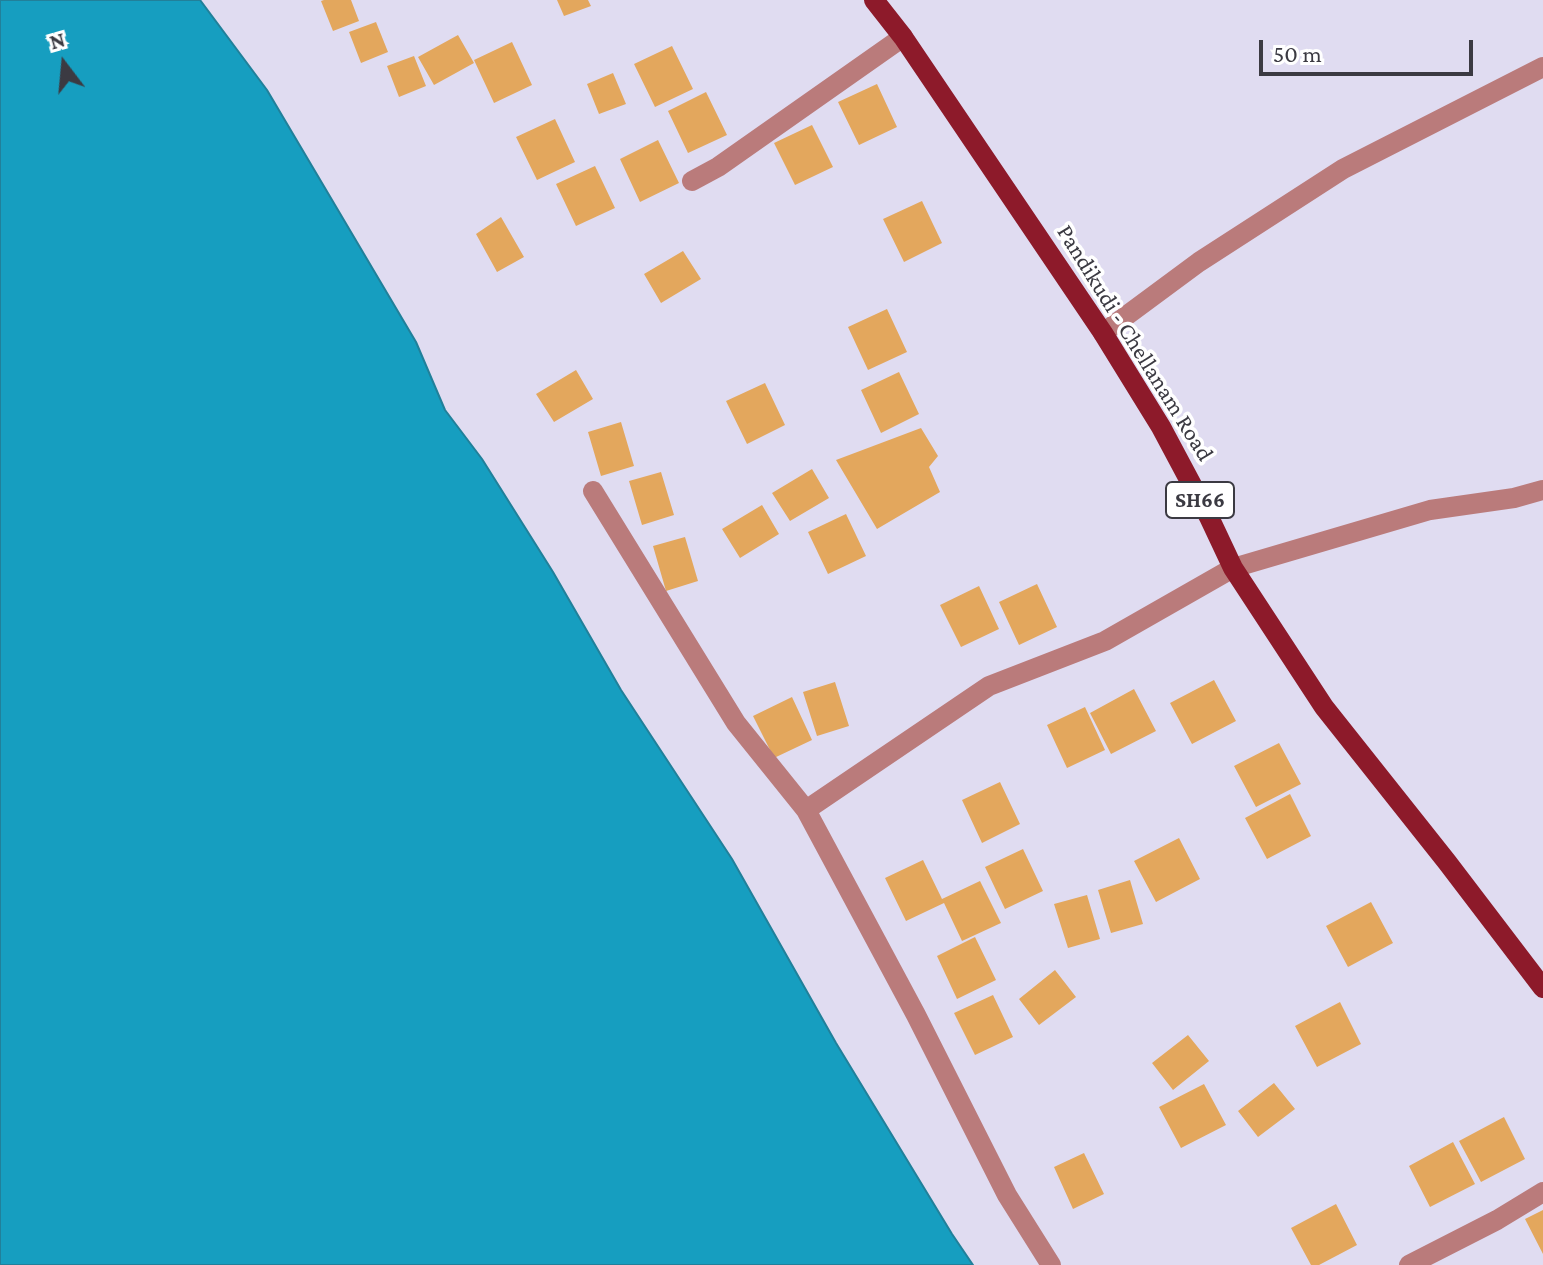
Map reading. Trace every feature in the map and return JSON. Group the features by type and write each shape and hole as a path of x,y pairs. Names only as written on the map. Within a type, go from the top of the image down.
{"main road":[{"name":"Pandikudi - Chellanam Road","path":"874,0 903,37 1103,333 1161,427 1233,568 1324,707 1543,988"}],"street":[{"path":"692,181 718,167 903,37"},
{"path":"1103,333 1199,262 1343,169 1543,67"},
{"path":"806,810 989,686 1105,641 1233,568 1430,510 1514,498 1543,490"},
{"path":"593,491 736,723 806,810 916,1015 1007,1195 1051,1265"},
{"path":"1409,1265 1497,1220 1543,1192"}],"water":[{"path":"0,0 200,0 267,90 416,342 445,410 482,459 553,572 621,690 732,859 836,1043 973,1265 0,1265"}],"building":[{"path":"351,0 359,21 333,31 321,1"},
{"path":"557,0 588,0 591,6 564,16"},
{"path":"376,22 388,52 361,63 349,32"},
{"path":"458,35 474,63 434,85 418,57"},
{"path":"512,42 532,85 494,103 474,60"},
{"path":"672,46 693,89 655,107 634,64"},
{"path":"414,56 426,86 399,97 387,66"},
{"path":"613,73 626,104 599,114 587,84"},
{"path":"877,84 897,127 859,145 838,102"},
{"path":"706,92 727,135 688,153 668,111"},
{"path":"555,119 575,162 537,180 516,137"},
{"path":"812,125 833,167 795,185 774,143"},
{"path":"658,140 679,183 640,202 620,159"},
{"path":"595,166 615,208 576,226 556,184"},
{"path":"922,201 942,243 904,262 883,219"},
{"path":"501,217 524,257 497,272 476,234"},
{"path":"683,251 701,279 661,303 644,274"},
{"path":"887,309 907,352 868,370 848,327"},
{"path":"576,370 593,399 554,422 536,394"},
{"path":"899,372 919,414 881,433 861,390"},
{"path":"765,383 785,425 747,444 726,401"},
{"path":"621,422 634,466 601,476 588,432"},
{"path":"921,428 938,456 929,467 940,492 877,529 836,460"},
{"path":"812,469 829,498 790,521 772,493"},
{"path":"661,472 674,515 642,525 629,481"},
{"path":"762,505 779,534 740,558 722,529"},
{"path":"846,514 866,556 828,574 808,532"},
{"path":"685,537 698,581 666,591 653,546"},
{"path":"1037,584 1057,627 1019,645 999,602"},
{"path":"979,586 999,629 961,647 940,605"},
{"path":"1214,680 1236,721 1192,744 1170,703"},
{"path":"835,682 849,726 817,736 803,692"},
{"path":"1134,689 1156,731 1111,754 1090,713"},
{"path":"792,697 812,740 774,758 753,716"},
{"path":"1085,707 1105,750 1067,768 1047,725"},
{"path":"1279,743 1301,784 1256,807 1234,766"},
{"path":"1000,782 1020,824 982,843 962,800"},
{"path":"1290,794 1311,836 1267,859 1245,818"},
{"path":"1179,838 1200,879 1156,902 1134,861"},
{"path":"1023,849 1043,891 1005,909 985,867"},
{"path":"923,860 942,899 980,881 1001,923 962,941 944,903 906,921 885,878"},
{"path":"1130,880 1143,924 1111,933 1098,890"},
{"path":"1087,895 1100,939 1068,948 1054,904"},
{"path":"1371,902 1393,943 1348,967 1326,926"},
{"path":"975,937 996,980 957,999 937,956"},
{"path":"1055,970 1076,997 1039,1025 1019,999"},
{"path":"993,995 1013,1037 975,1055 954,1013"},
{"path":"1340,1002 1361,1044 1317,1067 1295,1026"},
{"path":"1188,1035 1209,1061 1173,1090 1152,1063"},
{"path":"1274,1083 1295,1109 1258,1137 1238,1111"},
{"path":"1204,1084 1226,1125 1181,1148 1159,1107"},
{"path":"1504,1117 1525,1159 1481,1182 1459,1141"},
{"path":"1453,1142 1475,1184 1430,1207 1409,1166"},
{"path":"1084,1153 1104,1194 1073,1209 1054,1167"},
{"path":"1336,1204 1357,1245 1319,1265 1311,1265 1291,1228"},
{"path":"1543,1210 1543,1254 1525,1219"}]}
